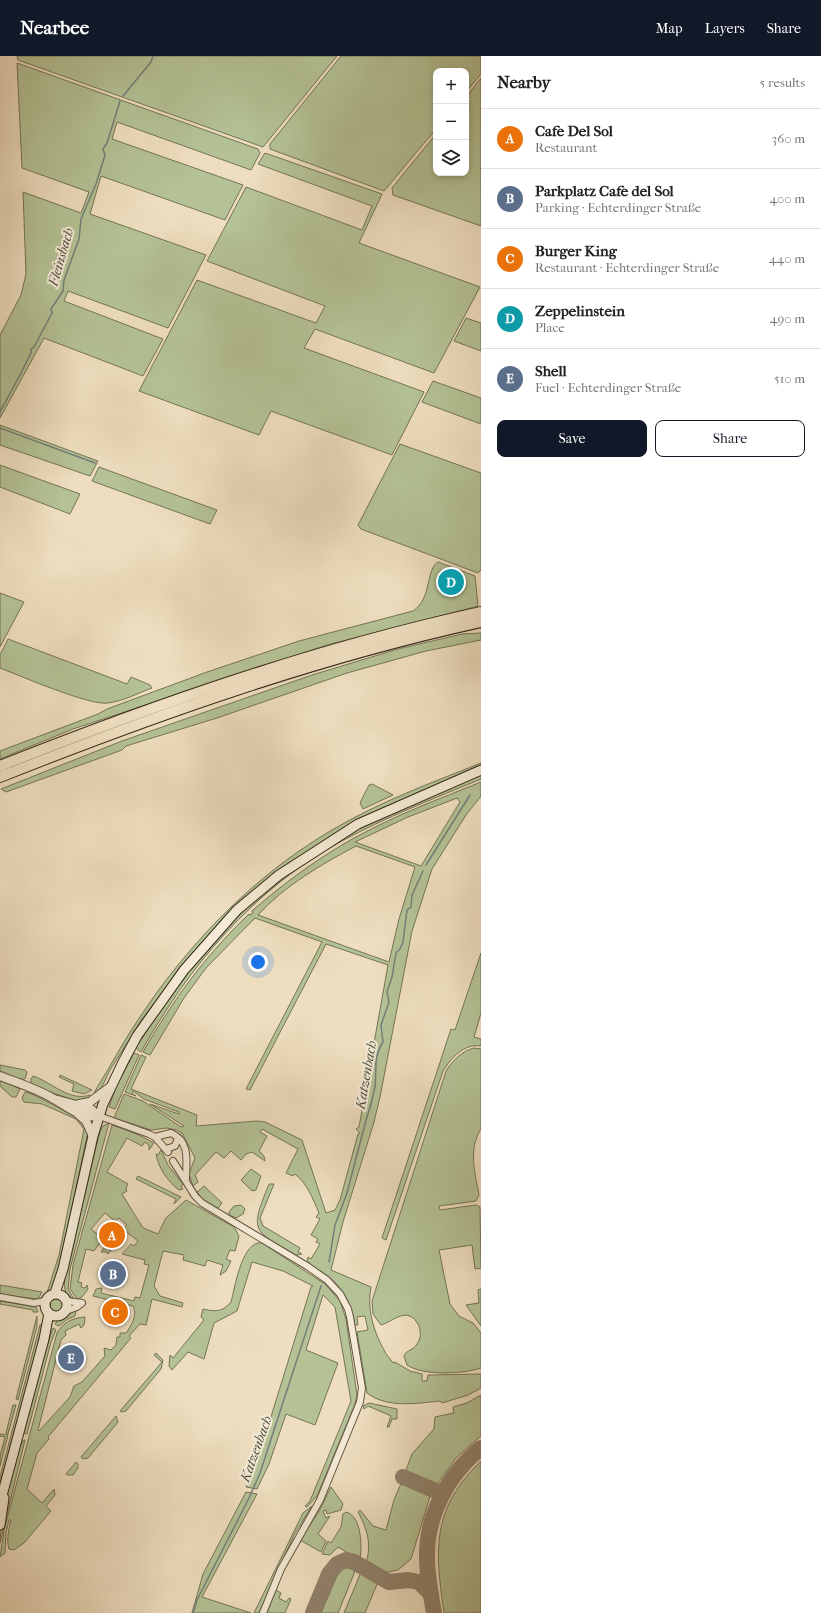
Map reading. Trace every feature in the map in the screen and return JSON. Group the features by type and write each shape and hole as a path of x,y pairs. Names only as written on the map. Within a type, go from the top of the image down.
{"highway":[{"path":"0,766 118,722 257,674 364,641 481,612"},
{"path":"0,777 122,731 256,684 368,650 481,622"}],"main road":[{"path":"0,1503 44,1339 53,1315 66,1310 61,1296 63,1269 93,1136 110,1087 137,1036 166,994 205,944 256,892 321,846 358,824 481,770"},
{"path":"53,1315 45,1306 45,1301 48,1296 61,1296"},
{"path":"0,1525 5,1487"}],"street":[{"path":"0,1076 78,1108 92,1110 99,1116 156,1137 167,1150 175,1146 178,1138"},
{"path":"78,1108 90,1102 110,1087"},
{"path":"78,1108 93,1136"},
{"path":"156,1137 171,1133 178,1138 187,1155 186,1179"},
{"path":"173,1161 186,1179 195,1196 206,1206 304,1264 328,1280 342,1298 350,1318 362,1388 360,1402 320,1500 281,1568 263,1613"},
{"path":"61,1296 82,1302 77,1307 66,1310"},
{"path":"0,1298 34,1303 45,1301"}],"green space":[{"path":"17,56 337,56 263,147 18,60"},
{"path":"341,56 481,56 481,74 469,88 469,68 433,68 433,133 384,191 270,149 270,144"},
{"path":"17,63 258,149 260,153 251,170 117,122 112,139 243,185 225,220 101,176 90,214 206,255 168,328 68,291 64,301 163,339 143,376 44,338 0,418 0,335 21,295 26,274 23,192 81,213 89,192 22,168"},
{"path":"481,78 481,226 393,195 392,188 433,138 433,176 469,176 469,93"},
{"path":"265,153 382,194 359,243 480,287 434,373 315,329 304,348 424,392 392,455 271,411 259,435 139,391 197,280 316,323 325,306 207,261 246,187 362,230 372,206 258,164"},
{"path":"466,318 481,323 481,351 454,341"},
{"path":"433,381 481,398 481,424 422,402"},
{"path":"0,425 98,461 90,476 0,445"},
{"path":"400,444 481,473 481,570 478,573 361,529 358,525"},
{"path":"0,465 80,494 70,514 0,487"},
{"path":"99,467 217,510 210,524 92,481"},
{"path":"438,562 475,576 478,606 327,645 73,729 0,759 0,751 207,672 299,641 413,611 419,606 423,599 434,565"},
{"path":"0,593 24,602 0,647"},
{"path":"481,633 481,640 426,651 347,673 217,718 126,746 122,750 6,792 1,789 122,741 312,675 398,649 462,634"},
{"path":"8,639 127,684 131,677 150,685 152,688 125,699 108,703 99,703 71,695 0,668 0,655"},
{"path":"481,763 481,766 349,825 285,866 223,919 185,963 142,1019 110,1070 101,1089 93,1095 131,1031 179,964 234,904 265,877 298,852 350,820 405,794"},
{"path":"481,774 481,779 392,816 340,842 308,861 279,883 251,907 202,960 160,1020 141,1052 136,1048 157,1014 192,964 249,904 270,886 351,832"},
{"path":"481,782 481,796 466,815 432,869 412,931 380,1097 374,1122 343,1222 331,1270 371,1287 370,1311 374,1327 385,1352 393,1363 395,1362 410,1371 422,1374 422,1381 427,1381 428,1375 481,1374 481,1388 468,1395 442,1403 440,1401 413,1404 394,1403 375,1398 367,1393 357,1332 368,1330 365,1316 357,1317 358,1325 355,1325 352,1311 343,1292 329,1277 307,1260 308,1257 311,1259 320,1244 316,1242 318,1239 311,1235 320,1219 316,1217 319,1213 303,1182 295,1174 293,1176 286,1173 298,1149 262,1129 260,1132 267,1136 259,1151 264,1156 265,1161 252,1152 246,1154 241,1160 231,1151 224,1158 216,1152 195,1175 198,1182 193,1186 189,1174 195,1158 182,1133 177,1130 167,1128 151,1130 114,1118 124,1094 143,1101 181,1127 184,1126 150,1104 179,1114 179,1112 144,1099 133,1091 132,1093 136,1096 125,1092 141,1055 146,1057 131,1089 197,1115 196,1126 257,1121 265,1122 302,1140 326,1213 335,1210 340,1200 358,1134 360,1133 356,1129 359,1127 388,965 326,944 250,1090 246,1089 322,942 255,918 206,968 184,998 150,1055 143,1052 166,1014 204,962 249,914 250,915 253,913 252,911 289,881 315,862 371,829 402,814","holes":["457,798 460,802 421,866 355,842 408,817","356,846 415,867 399,919 389,962 258,915 268,904 291,885 330,860"]},
{"path":"372,784 393,795 363,809 360,803 369,785"},
{"path":"481,953 481,1013 474,1037 481,1039 481,1046 469,1047 459,1052 443,1071 386,1240 382,1238 451,1029 455,1030"},
{"path":"474,1048 481,1049 481,1129 477,1137 474,1153 474,1170 479,1195 476,1201 439,1206 440,1210 476,1205 480,1207 481,1268 475,1269 472,1245 439,1250 450,1304 459,1316 473,1323 481,1333 481,1368 454,1373 423,1371 414,1369 407,1365 404,1356 406,1352 416,1346 419,1340 420,1328 415,1320 410,1316 405,1315 381,1325 373,1314 372,1301 446,1071 458,1056"},
{"path":"134,1053 139,1055 115,1109 109,1107 116,1087"},
{"path":"0,1065 25,1070 27,1072 25,1079 18,1079 0,1072"},
{"path":"60,1075 92,1090 84,1094 72,1091 74,1084 59,1077"},
{"path":"33,1076 68,1094 75,1096 90,1095 92,1098 79,1101 73,1100 39,1088 31,1083"},
{"path":"0,1079 20,1089 16,1097 12,1097 0,1086"},
{"path":"25,1092 32,1094 81,1119 88,1132 55,1284 52,1291 46,1296 59,1255 84,1129 76,1119 42,1104 24,1102 22,1098"},
{"path":"109,1123 70,1269 68,1289 74,1299 66,1293 65,1276 100,1131 103,1126"},
{"path":"112,1125 139,1135 154,1143 149,1150 149,1145 145,1142 142,1146 127,1138 107,1172 128,1184 126,1188 127,1191 122,1194 143,1228 158,1234 166,1218 186,1200 234,1227 239,1236 235,1251 230,1250 226,1259 231,1261 226,1271 220,1275 223,1265 207,1260 205,1266 183,1260 184,1255 163,1251 154,1286 160,1296 183,1303 182,1307 152,1299 146,1325 140,1324 129,1336 131,1338 48,1437 49,1439 37,1453 27,1489 42,1503 54,1489 55,1495 46,1506 51,1511 24,1543 14,1550 9,1549 8,1545 8,1534 11,1520 9,1520 6,1533 5,1553 0,1557 4,1530 57,1333 62,1326 69,1321 76,1318 85,1317 84,1325 81,1328 79,1324 65,1331 66,1335 61,1340 38,1430 39,1431 70,1397 74,1386 82,1382 105,1356 104,1348 111,1350 116,1345 117,1337 120,1337 120,1333 126,1333 133,1320 135,1313 133,1306 93,1296 96,1289 102,1288 101,1293 134,1301 135,1297 140,1298 149,1265 144,1264 145,1260 122,1254 131,1244 134,1246 138,1241 123,1229 127,1225 119,1218 115,1221 105,1213 91,1229 103,1239 94,1251 86,1249 78,1282 82,1283 81,1287 85,1288 87,1285 88,1289 82,1297 77,1299 70,1289 73,1265"},
{"path":"161,1150 168,1165 183,1184 181,1186 183,1189 179,1190 175,1187 167,1179 161,1169 156,1154 158,1155"},
{"path":"251,1169 261,1176 256,1190 252,1191 241,1180"},
{"path":"138,1176 181,1197 174,1204 176,1199 136,1179"},
{"path":"269,1184 274,1184 260,1218 263,1226 300,1248 298,1252 302,1254 296,1255 282,1247 263,1234 259,1228 257,1221 259,1212"},
{"path":"204,1186 222,1203 218,1208 209,1205 197,1192"},
{"path":"241,1205 245,1209 243,1214 236,1218 229,1215 229,1212 234,1206"},
{"path":"107,1243 113,1248 108,1254 106,1252 101,1252"},
{"path":"262,1243 325,1284 340,1301 346,1319 357,1395 355,1404 317,1496 307,1507 305,1506 310,1501 351,1401 335,1307 323,1295 306,1350 338,1363 315,1425 286,1414 269,1464 257,1489 246,1487 258,1459 311,1287 313,1286 283,1271 252,1262 237,1311 214,1323 204,1359 188,1352 172,1370 169,1366 170,1355 173,1358 204,1320 201,1317 203,1309 211,1311 222,1309 231,1302 243,1259 252,1246"},
{"path":"0,1285 42,1292 38,1299 0,1295"},
{"path":"481,1289 481,1326 466,1305 479,1303 478,1290"},
{"path":"54,1298 60,1298 64,1302 64,1308 60,1312 54,1312 50,1308 50,1302"},
{"path":"0,1301 36,1307 38,1312 0,1304"},
{"path":"76,1310 75,1316 59,1326 55,1324 60,1318"},
{"path":"37,1316 37,1326 18,1400 16,1399"},
{"path":"40,1325 44,1325 0,1489 0,1477"},
{"path":"53,1328 56,1330 51,1342 27,1434 23,1433 45,1351"},
{"path":"156,1353 163,1360 161,1369 126,1411 120,1411 162,1362 154,1355"},
{"path":"481,1395 481,1436 456,1458 436,1486 405,1473 412,1454 434,1429 435,1417 454,1413 453,1407 467,1403"},
{"path":"369,1403 397,1409 397,1419 392,1419 389,1427 387,1427 391,1416 368,1406 364,1409 363,1406"},
{"path":"13,1405 16,1405 8,1434 6,1433"},
{"path":"116,1416 118,1422 88,1458 83,1459 81,1457"},
{"path":"0,1434 8,1435 0,1466 0,1456 5,1437 0,1436"},
{"path":"24,1440 0,1543 5,1506 12,1473 20,1447"},
{"path":"481,1461 481,1613 444,1613 439,1569 440,1531 445,1514 453,1496 465,1479"},
{"path":"76,1462 78,1464 78,1468 73,1475 66,1474"},
{"path":"402,1481 431,1493 411,1559 398,1570 384,1573 366,1563 369,1549 368,1537 358,1512 360,1510 373,1526 386,1530 394,1500"},
{"path":"331,1487 343,1504 341,1510 327,1514 326,1510 323,1511 326,1518 330,1516 318,1534 326,1541 321,1552 300,1540 318,1513"},
{"path":"246,1492 257,1494 202,1597 251,1613 192,1613 203,1574"},
{"path":"312,1506 294,1535 259,1613 254,1613 303,1513"},
{"path":"346,1512 355,1519 358,1526 361,1540 360,1560 338,1547 330,1555 322,1554 328,1541 331,1543 341,1527 343,1514"},
{"path":"348,1567 356,1569 338,1613 321,1613 340,1569"},
{"path":"283,1570 276,1590 281,1593 279,1598 286,1602 289,1598 291,1599 285,1613 267,1613"},
{"path":"361,1572 378,1582 365,1613 344,1613"}],"waterway":[{"name":"Fleinsbach","path":"123,96 151,62 153,56"},
{"name":"Fleinsbach","path":"0,412 31,353 31,349 34,347 52,313 51,309 63,291 64,280 79,239 81,219 96,184 105,155 103,149 107,143 120,101"},
{"path":"0,428 95,463"},
{"name":"Katzenbach","path":"426,865 470,795"},
{"name":"Katzenbach","path":"329,1262 335,1225 347,1193 375,1087 376,1063 378,1053 383,1042 381,1025 389,1002 387,992 392,977 396,953 400,949 403,942 407,910 411,907 412,895 423,871"},
{"name":"Katzenbach","path":"193,1613 197,1600 250,1496 260,1473 321,1286"}],"taxiway":[{"path":"434,1613 427,1565 430,1527 441,1497 449,1483 458,1470 481,1448"},
{"path":"403,1477 443,1494"},
{"path":"313,1613 329,1574 337,1564 346,1560 354,1562 389,1582 408,1580 419,1582 431,1594"}],"place":[{"name":"Zeppelinstein","path":"451,582"},
{"name":"Cafe Del Sol","path":"112,1235"},
{"name":"Parkplatz Cafe del Sol","path":"113,1274"},
{"name":"Burger King","path":"115,1312"},
{"name":"Shell","path":"71,1358"}]}
